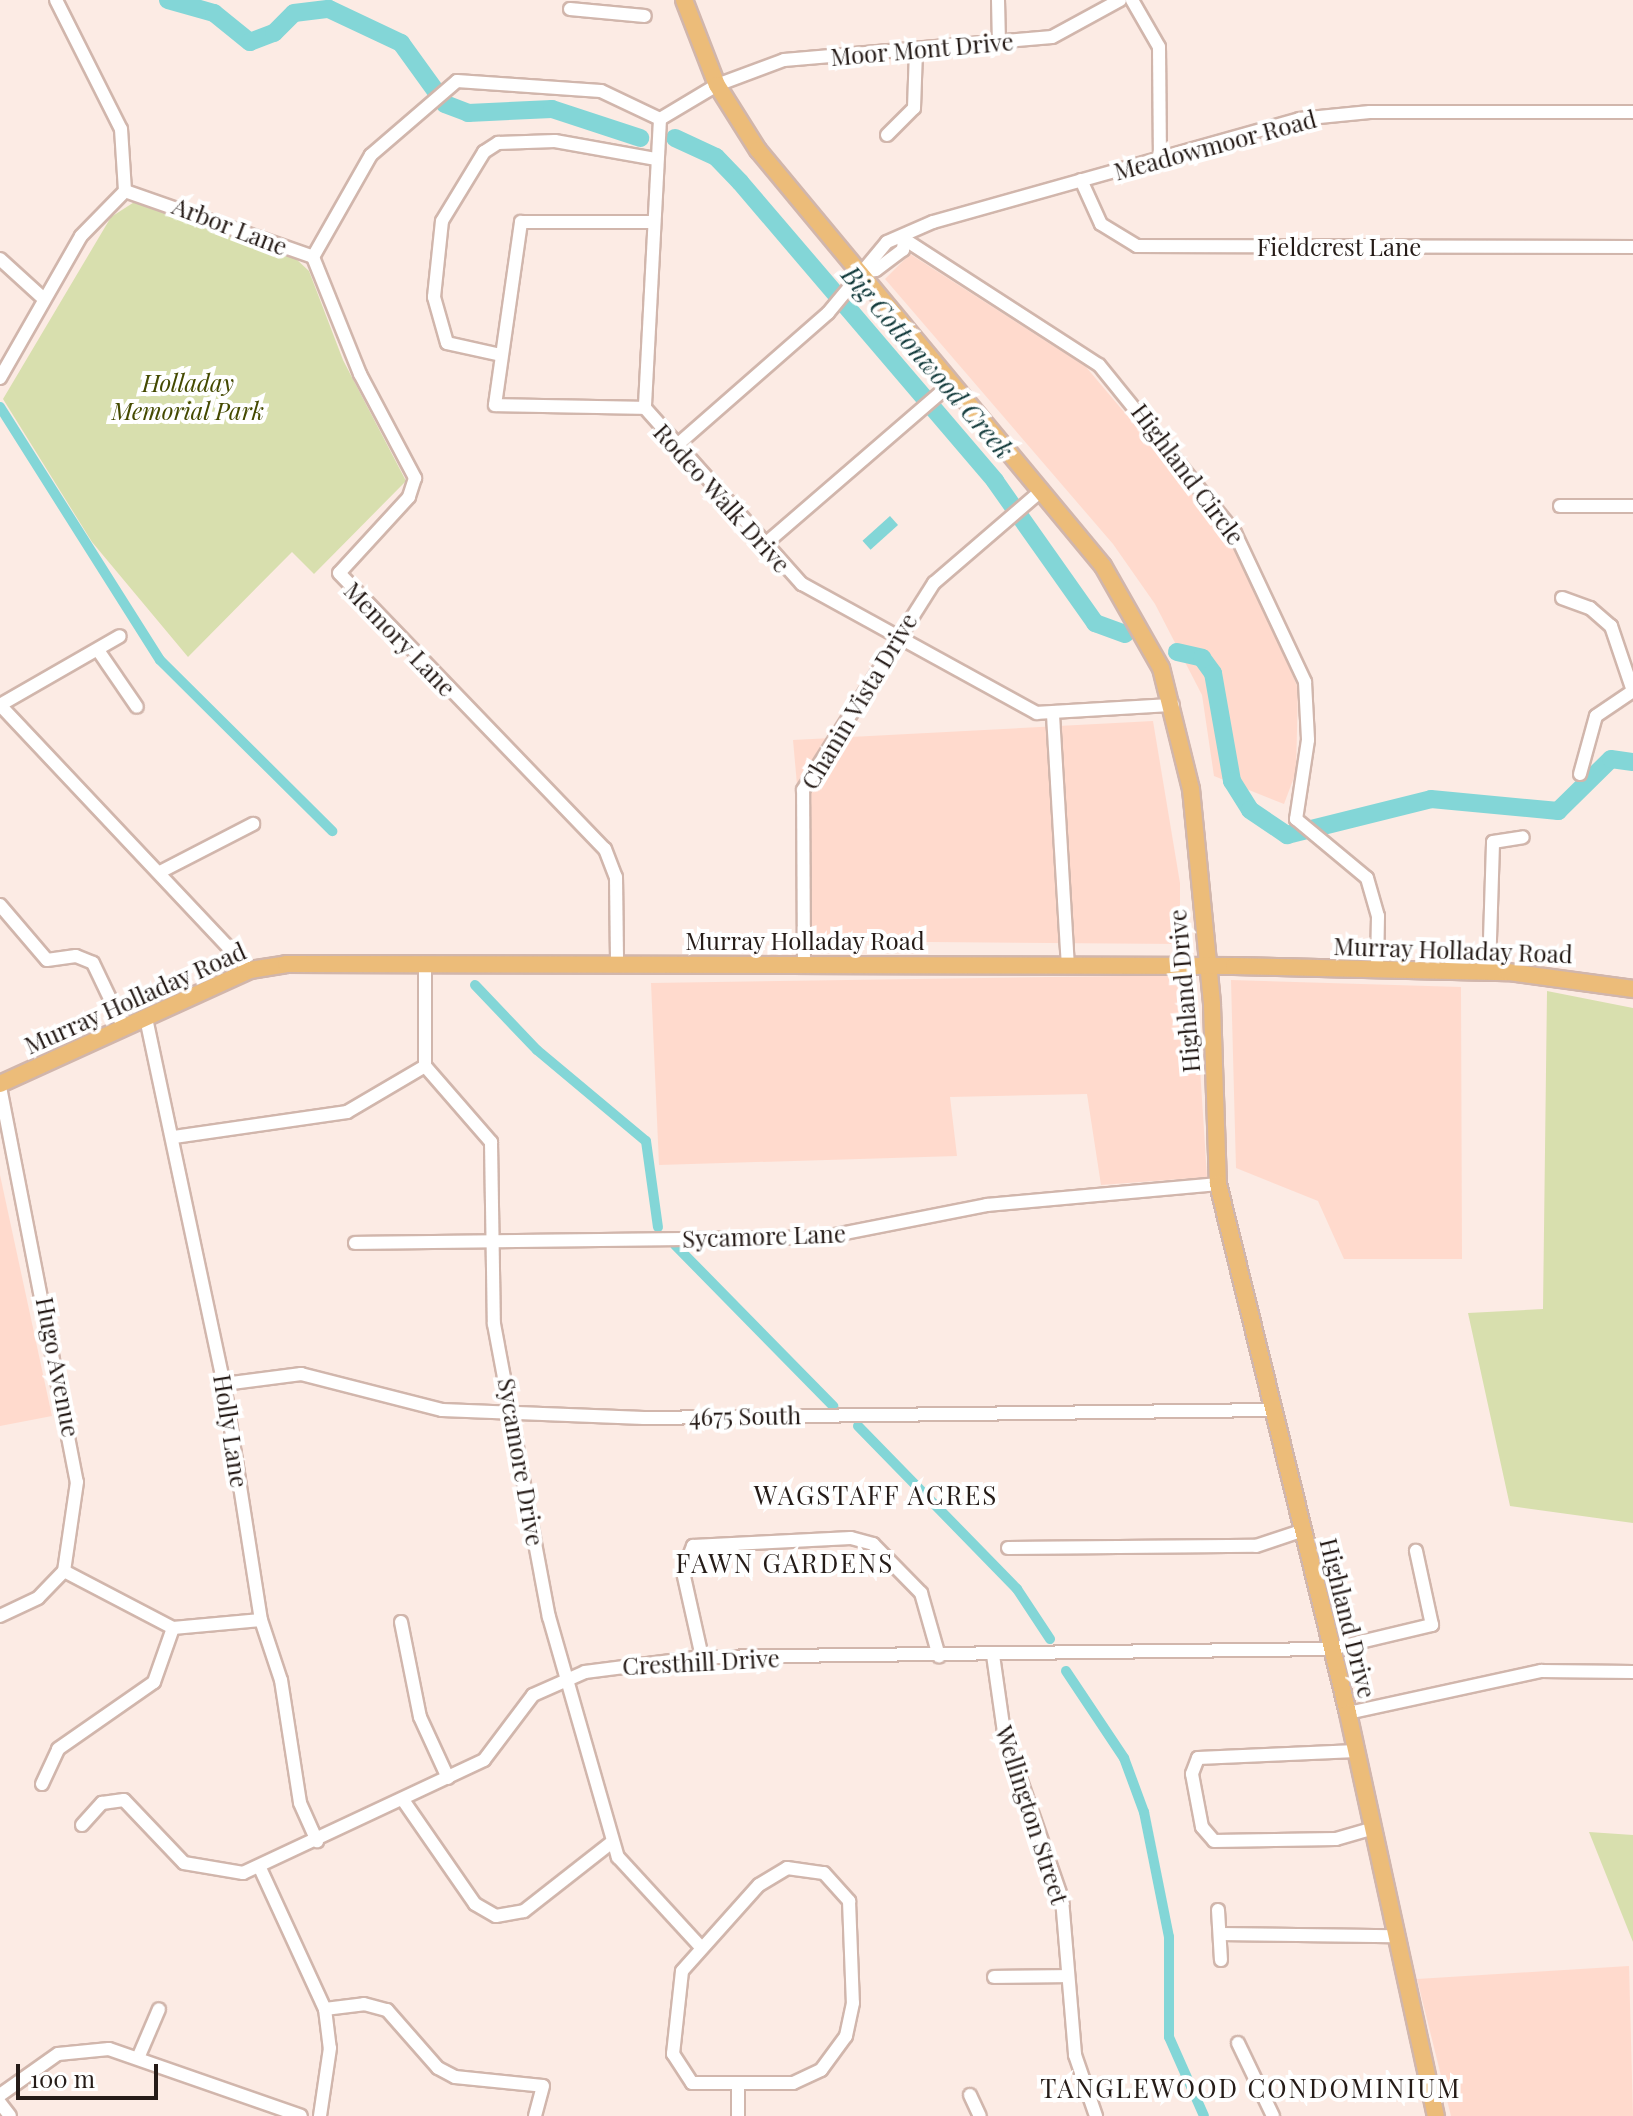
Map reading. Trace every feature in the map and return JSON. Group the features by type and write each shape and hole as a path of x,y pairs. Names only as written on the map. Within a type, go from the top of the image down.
{"main road":[{"name":"Highland Drive","path":"684,0 717,85 758,150 1041,491 1135,612 1173,705 1191,789 1208,966 1218,1184 1271,1410 1348,1713 1394,1936 1436,2116"},
{"name":"Murray Holladay Road","path":"0,1085 250,970 425,964 1208,966 1489,971 1633,989"}],"street":[{"path":"0,378 81,236 125,191 121,129 56,0"},
{"path":"998,0 999,43"},
{"name":"Moor Mont Drive","path":"717,85 784,60 999,43 1076,29 1120,0"},
{"path":"1132,0 1159,47 1160,157"},
{"path":"570,9 596,6 645,16"},
{"path":"887,135 914,108 916,50"},
{"name":"Arbor Lane","path":"125,191 313,257 371,155 444,88 475,80 601,91 660,119"},
{"path":"660,119 717,85"},
{"name":"Meadowmoor Road","path":"676,446 828,313 887,242 904,239 933,222 1160,157 1337,114 1633,112"},
{"name":"Rodeo Walk Drive","path":"660,119 645,408 676,446 802,584 899,634 1031,711 1053,715 1173,705"},
{"path":"501,355 447,343 433,294 442,221 490,146 561,141 615,157 656,159"},
{"name":"Fieldcrest Lane","path":"1081,180 1101,224 1137,246 1633,247"},
{"path":"645,408 495,405 521,222 653,222"},
{"name":"Highland Circle","path":"904,239 1099,365 1230,524 1305,682 1307,750 1295,811 1303,827 1352,860 1372,889 1377,969"},
{"name":"Memory Lane","path":"313,257 360,374 415,478 409,497 339,573 605,849 616,877 617,965"},
{"path":"0,259 44,299"},
{"path":"764,545 952,383"},
{"name":"Chanin Vista Drive","path":"804,966 803,790 934,583 1041,491"},
{"path":"1560,506 1633,506"},
{"path":"1562,598 1590,608 1611,626 1633,691 1596,716 1580,774"},
{"path":"120,636 100,653 21,688 0,705 250,970"},
{"path":"100,653 137,707"},
{"path":"1053,715 1068,966"},
{"path":"160,872 253,824"},
{"path":"1489,971 1493,842 1523,837"},
{"path":"0,905 47,960 76,956 93,963 124,1028"},
{"path":"174,1137 347,1112 425,1066 425,964"},
{"name":"Holly Lane","path":"146,1018 174,1137 224,1384 261,1620 281,1680 300,1803 317,1841"},
{"name":"Sycamore Drive","path":"425,1066 489,1137 494,1324 515,1413 544,1599 569,1677 612,1842 632,1878 699,1945"},
{"name":"Hugo Avenue","path":"0,1085 74,1448 76,1515 64,1571"},
{"name":"Sycamore Lane","path":"355,1243 825,1237 987,1205 1218,1184"},
{"name":"4675 South","path":"224,1384 301,1374 436,1409 515,1413 1271,1410"},
{"path":"1008,1548 1256,1546 1301,1531"},
{"path":"702,1657 683,1572 693,1546 851,1538 873,1544 921,1593 939,1656"},
{"name":"Cresthill Drive","path":"82,1825 102,1803 124,1800 191,1866 228,1875 260,1868 448,1778 495,1752 521,1707 569,1677 635,1661 702,1657 1331,1649 1432,1625 1416,1551"},
{"path":"0,1616 38,1598 64,1571 173,1628 261,1620"},
{"path":"401,1622 420,1717 448,1778"},
{"path":"42,1784 58,1749 154,1682 173,1628"},
{"name":"Wellington Street","path":"993,1655 1004,1732 1058,1883 1075,2055 1096,2116"},
{"path":"1348,1713 1555,1669 1633,1672"},
{"path":"1356,1751 1203,1756 1194,1762 1210,1840 1336,1839 1372,1829"},
{"path":"403,1800 475,1904 496,1916 524,1911 612,1842"},
{"path":"260,1868 325,2009 330,2048 320,2116"},
{"path":"787,1868 824,1873 849,1901 852,2019 836,2055 813,2075 738,2086 692,2083 675,2062 676,1988 699,1945 759,1885 787,1868"},
{"path":"1218,1910 1221,1960"},
{"path":"1220,1934 1394,1936"},
{"path":"994,1977 1068,1976"},
{"path":"325,2009 364,2004 387,2010 438,2068 455,2077 543,2086 535,2116"},
{"path":"138,2058 159,2009"},
{"path":"1238,2043 1273,2116"},
{"path":"0,2095 73,2050 138,2058 301,2116"},
{"path":"738,2086 738,2116"},
{"path":"970,2095 980,2116"},
{"path":"0,2103 10,2116"}],"shaded area":[{"path":"910,254 1086,367 1217,522 1244,562 1298,688 1296,772 1284,804 1214,776 1202,695 1155,604 1113,544 885,279"},
{"path":"1153,721 1180,883 1180,944 811,941 793,740"},
{"path":"1194,975 1207,1177 1101,1185 1087,1094 950,1097 957,1156 659,1165 651,983"},
{"path":"1231,980 1461,987 1462,1259 1344,1259 1318,1201 1236,1168"},
{"path":"0,1175 52,1416 0,1426"},
{"path":"1629,1966 1633,2116 1451,2116 1417,1979"}],"green space":[{"name":"Holladay Memorial Park","path":"139,199 295,258 309,271 343,360 406,481 314,574 292,552 188,657 92,542 3,399 111,217"},
{"path":"1547,991 1633,1008 1633,1523 1510,1506 1468,1313 1543,1309"},
{"path":"1589,1832 1633,1835 1633,1942"}],"water":[{"path":"890,516 898,525 871,550 863,541"}],"waterway":[{"name":"Big Cottonwood Creek","path":"168,0 214,13 250,42 274,33 294,13 329,9 401,43 445,104 468,113 552,109 640,138"},
{"name":"Big Cottonwood Creek","path":"675,138 716,157 740,182 995,481 1095,623 1125,634"},
{"path":"0,407 160,660 332,831"},
{"name":"Big Cottonwood Creek","path":"1177,652 1202,658 1213,673 1232,781 1250,810 1287,835 1431,799 1558,811 1611,759 1633,762"},
{"path":"475,985 537,1050 646,1141 658,1227"},
{"path":"675,1245 833,1406"},
{"path":"858,1426 1017,1589 1050,1639"},
{"path":"1066,1671 1124,1758 1144,1812 1169,1937 1169,2037 1204,2116"}],"district":[{"name":"WAGSTAFF ACRES","path":"876,1495"},
{"name":"FAWN GARDENS","path":"785,1563"},
{"name":"TANGLEWOOD CONDOMINIUM","path":"1251,2088"}]}
